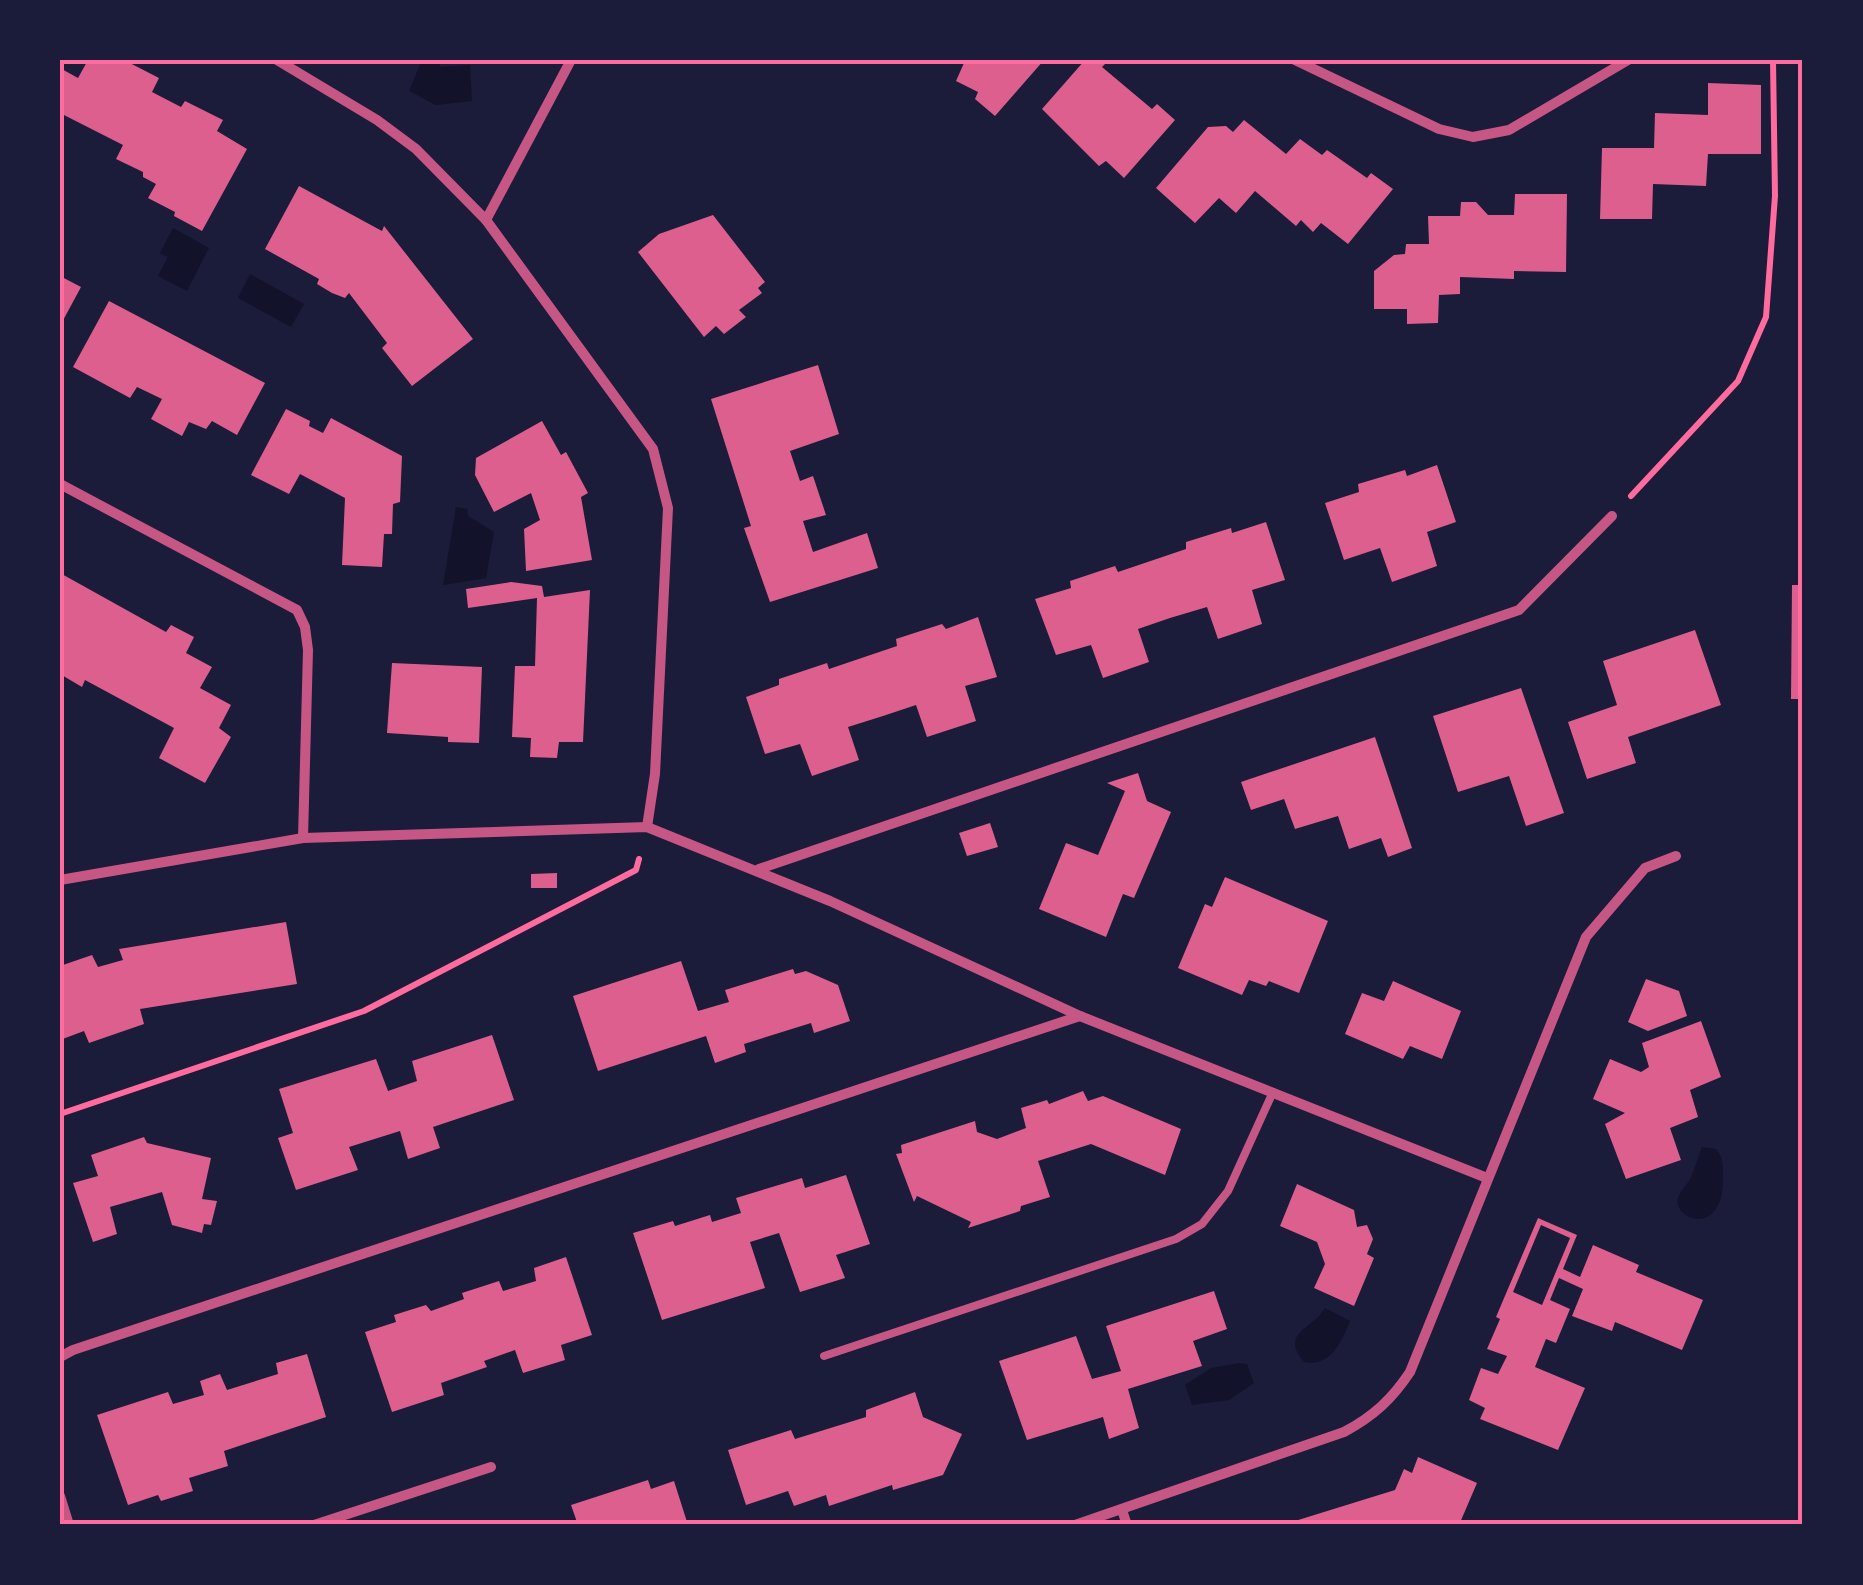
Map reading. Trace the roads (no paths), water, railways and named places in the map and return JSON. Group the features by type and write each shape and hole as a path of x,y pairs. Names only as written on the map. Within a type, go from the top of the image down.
{"street":[{"path":"277,60 377,120 416,149 486,220 653,448 668,508 655,774 647,828"},
{"path":"486,220 571,60"},
{"path":"1295,60 1439,129 1473,138 1510,130 1628,60"},
{"path":"60,484 297,610 305,627 308,650 303,838"},
{"path":"758,870 1519,610 1612,516"},
{"path":"60,880 303,838 647,828 758,870 1080,1016 1487,1178"},
{"path":"1075,1525 1344,1432 1370,1418 1394,1396 1410,1372 1586,937 1645,868 1676,856"},
{"path":"60,1357 1080,1016"},
{"path":"314,1525 491,1466"},
{"path":"60,1496 70,1525"},
{"path":"1122,1510 1126,1525"}],"lane":[{"path":"824,1356 1176,1238 1202,1224 1228,1191 1273,1092"}]}
